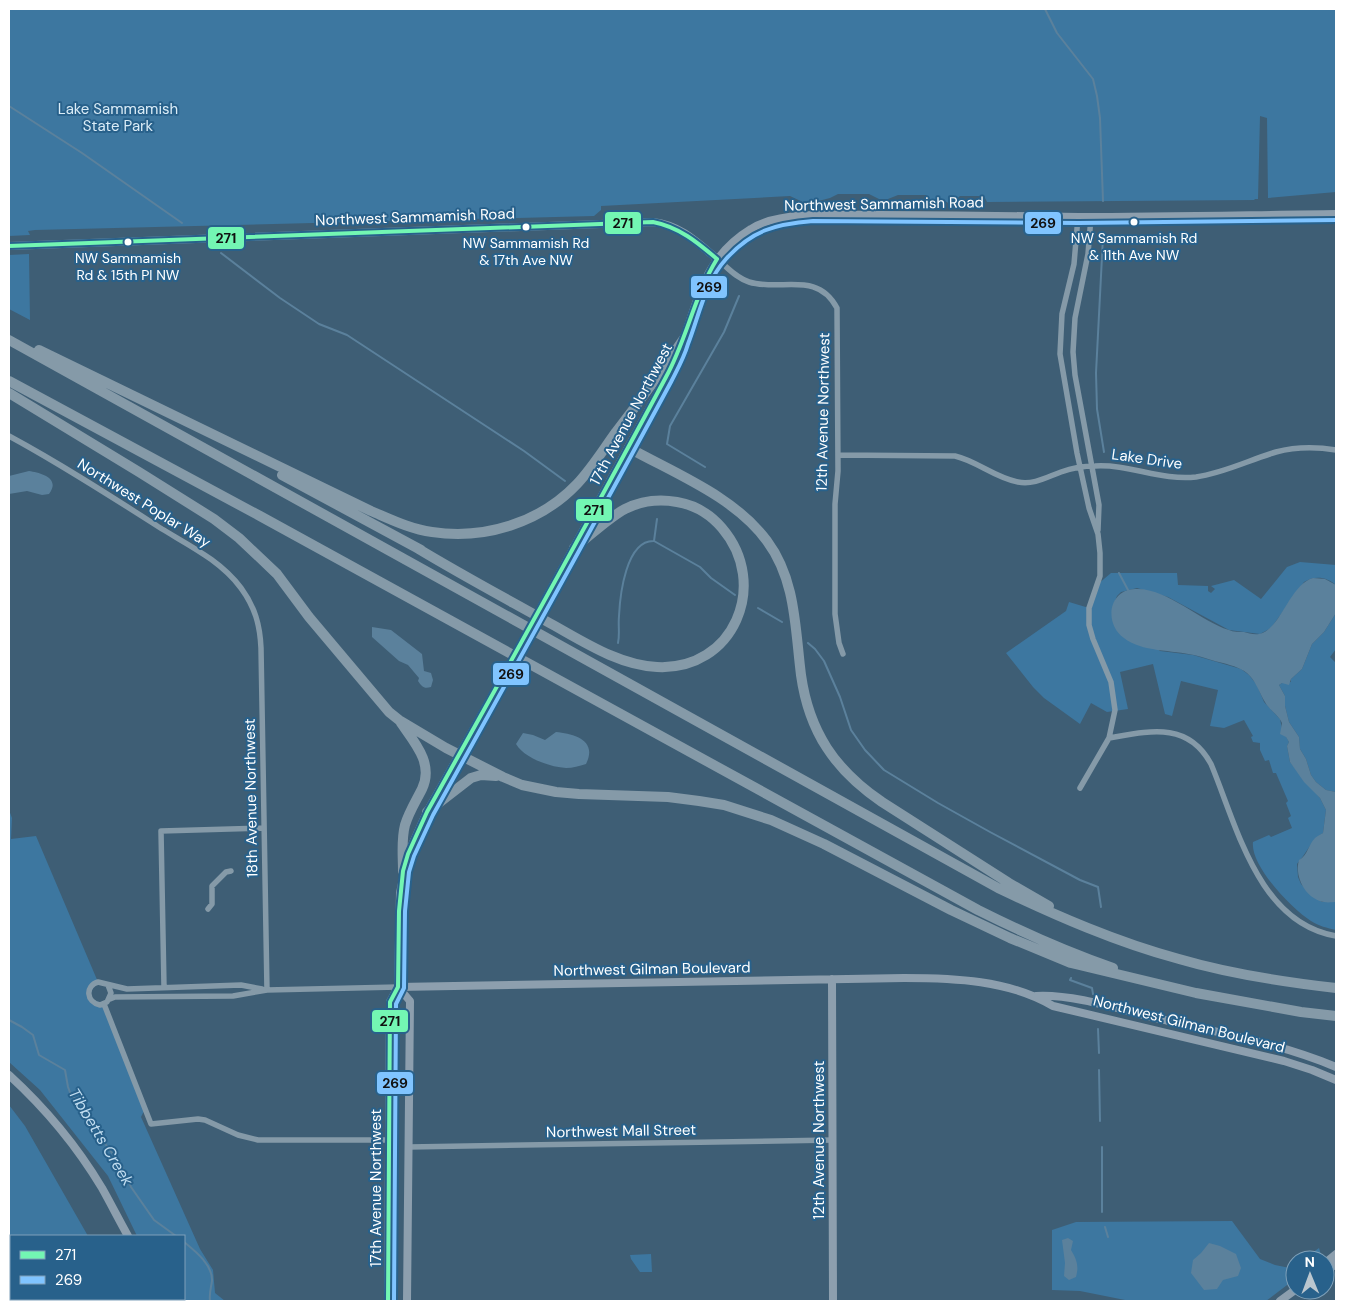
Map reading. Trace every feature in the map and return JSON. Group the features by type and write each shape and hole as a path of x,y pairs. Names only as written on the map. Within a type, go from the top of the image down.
{"highway":[{"path":"9,336 66,362 170,415 622,661 656,667 693,662 719,645 728,635 741,610 745,582 742,564 733,543 718,523 698,508 669,500 654,501 625,509 574,548"},
{"path":"170,415 371,511 403,524 431,532 470,534 490,531 528,519 546,509 576,484 596,460 685,337"},
{"path":"9,340 998,888 1041,909 1147,950 1232,972 1280,981 1336,988"},
{"path":"9,380 978,910 1017,930 1086,958 1196,993"},
{"path":"9,393 140,472 239,538 277,574 309,617 374,696 399,720 422,753 426,771 425,783 405,826 403,871"},
{"path":"629,448 734,507 754,525 768,542 786,578 791,595 804,694 813,722 825,746 847,775 882,802 1009,883 1092,930"},
{"path":"399,720 503,777 522,784 556,792 668,797 724,805 749,812 824,844 952,910 1071,963 1196,993 1301,1012 1336,1016"},
{"path":"427,812 472,778 481,776 503,777"}],"street":[{"name":"Northwest Sammamish Road","path":"9,246 653,222 671,226 687,234 717,259 753,227 779,219 829,215 1091,217 1336,214"},
{"path":"1078,217 1074,264 1062,314 1060,348 1080,467 1089,508 1098,534"},
{"path":"1080,788 1110,738 1115,716 1114,697 1110,682 1089,625 1089,608 1100,576 1099,505 1072,352 1075,318 1088,254 1091,217"},
{"name":"17th Avenue Northwest","path":"388,1301 390,1002 398,987 399,911 403,871 408,854 427,812 574,548 674,363 685,337 703,282 717,259"},
{"name":"12th Avenue Northwest","path":"717,259 743,280 758,284 811,285 825,292 834,303 838,314 835,614 838,643 843,654"},
{"name":"Northwest Poplar Way","path":"9,436 139,513 202,553 225,570 253,606"},
{"name":"Lake Drive","path":"838,455 955,456 966,459 1010,480 1024,483 1038,481 1080,467 1092,466 1126,467 1168,476 1195,477 1287,450 1313,448 1336,450"},
{"name":"18th Avenue Northwest","path":"253,606 260,636 267,990"},
{"path":"1110,738 1160,731 1182,736 1195,743 1211,764 1252,866 1264,886 1277,901 1301,922 1323,933 1336,936"},
{"path":"164,986 161,831 264,828"},
{"path":"208,909 212,904 212,886 224,873 231,871"},
{"name":"Northwest Gilman Boulevard","path":"110,1000 115,997 233,996 267,990 832,979 920,978 958,980 982,983 1036,996 1055,995 1288,1050 1336,1067"},
{"name":"12th Avenue Northwest","path":"832,979 833,1301"},
{"path":"102,982 108,985 112,993 110,1000 104,1004 97,1005 89,998 88,991 94,983 102,982"},
{"name":"Northwest Gilman Boulevard","path":"108,985 126,989 164,986 241,986 267,990"},
{"path":"398,987 410,1001 407,1301"},
{"name":"Northwest Gilman Boulevard","path":"1036,996 1053,1006 1284,1061 1336,1080"},
{"path":"104,1004 151,1124 198,1119 238,1135 258,1140 390,1140"},
{"path":"9,1075 74,1146 102,1189 127,1235"},
{"name":"Northwest Mall Street","path":"409,1148 833,1140"}],"green space":[{"name":"Lake Sammamish State Park","path":"9,9 1336,9 1336,192 1268,198 1267,118 1260,116 1258,199 1255,200 987,202 984,196 960,196 950,204 940,198 931,201 926,195 898,195 888,199 879,199 869,194 838,194 807,204 790,196 601,206 601,210 594,216 35,230 28,231 30,235 9,236"},
{"path":"29,254 30,320 9,309 9,255"},
{"path":"1300,562 1336,565 1336,585 1329,580 1321,578 1312,578 1304,582 1271,628 1260,634 1229,630 1168,597 1137,588 1121,592 1117,596 1112,609 1160,651 1193,655 1241,669 1257,685 1264,702 1280,719 1282,729 1289,742 1287,746 1290,762 1320,798 1326,810 1323,833 1312,843 1297,864 1298,877 1301,884 1322,902 1336,902 1336,930 1317,924 1303,915 1274,886 1258,863 1253,842 1292,828 1288,818 1291,816 1286,803 1288,801 1276,773 1273,773 1269,760 1265,761 1260,750 1260,743 1253,742 1251,737 1253,736 1244,720 1224,728 1210,726 1218,690 1181,681 1172,716 1165,714 1153,664 1120,672 1128,709 1107,712 1091,703 1080,724 1044,698 1006,653 1066,611 1069,602 1089,608 1098,584 1111,573 1177,573 1178,585 1208,586 1208,591 1211,593 1215,589 1211,586 1234,580 1261,599 1287,567"},
{"path":"1336,613 1336,649 1330,657 1336,663 1336,792 1326,790 1311,775 1306,759 1300,749 1299,737 1289,722 1285,706 1285,696 1279,685 1291,682 1291,679 1302,669 1312,644 1324,632"},
{"path":"9,810 12,818 11,839 36,836 98,982 95,983 89,998 104,1004 145,1109 141,1117 200,1249 213,1270 215,1293 225,1301 169,1301 185,1300 185,1235 137,1235 108,1176 40,1090 9,1062"},
{"path":"9,1105 25,1126 87,1235 10,1235 10,1300 125,1301 9,1301"},
{"path":"1232,1221 1260,1259 1285,1267 1285,1287 1266,1301 1130,1301 1080,1291 1052,1290 1052,1230 1076,1222"},
{"path":"651,1254 652,1272 640,1272 630,1255"}],"shaded area":[{"path":"29,471 44,475 51,480 53,484 49,494 42,495 27,491 9,494 9,476"},
{"path":"1313,578 1325,579 1336,585 1336,613 1324,632 1312,644 1302,669 1291,679 1289,685 1282,683 1279,685 1285,696 1285,706 1289,722 1299,737 1300,749 1306,759 1311,775 1326,790 1336,792 1336,902 1326,902 1312,897 1300,880 1298,873 1299,860 1316,837 1323,833 1326,810 1320,798 1304,782 1290,762 1287,746 1289,742 1286,737 1280,734 1282,723 1267,705 1252,679 1244,671 1230,665 1194,655 1148,648 1131,643 1118,632 1113,625 1112,617 1114,601 1119,595 1135,589 1147,590 1171,599 1218,626 1236,632 1259,634 1267,631 1273,625 1298,589 1305,582"},
{"path":"372,627 391,630 422,654 424,671 431,673 433,680 431,687 425,688 422,686 418,681 419,678 408,665 399,661 372,637"},
{"path":"556,732 570,734 587,744 589,756 586,764 569,768 553,766 525,754 516,744 523,733 545,740"},
{"path":"1068,1238 1073,1241 1071,1250 1077,1266 1076,1277 1069,1280 1064,1276 1065,1263 1062,1240"},
{"path":"1209,1243 1236,1254 1241,1268 1238,1276 1223,1280 1217,1289 1204,1290 1191,1273 1193,1260"}],"waterway":[{"path":"1045,9 1057,33 1093,79 1100,118 1103,201"},
{"path":"9,106 82,153 182,223"},
{"path":"1103,237 1096,373 1097,409 1104,452"},
{"path":"221,253 280,298 319,324 347,335 524,451 565,481"},
{"path":"705,467 667,444 670,426 724,332 739,296"},
{"path":"654,541 657,519"},
{"path":"618,643 621,595 626,570 637,549 644,543 654,541 700,567 711,578 735,595"},
{"path":"1119,573 1128,590"},
{"path":"758,608 782,622"},
{"path":"808,643 824,661 840,697 851,730 865,750 884,770 990,832 1080,880 1098,887 1101,907"},
{"path":"1071,978 1070,980 1092,988 1093,994"},
{"name":"Tibbetts Creek","path":"9,1020 33,1035 39,1055 65,1070 71,1095 81,1103 94,1122 106,1145 122,1166 131,1187 154,1220 175,1235"},
{"path":"1098,1029 1099,1053"},
{"path":"1099,1070 1100,1121"},
{"path":"1102,1147 1102,1212"},
{"path":"1105,1227 1108,1237"},
{"name":"Tibbetts Creek","path":"185,1243 210,1269 212,1275 210,1301"}],"transit line":[{"name":"269","path":"394,1301 396,1004 404,988 405,911 409,872 414,856 433,815 671,382 684,354 703,300 713,278 726,259 745,241 765,230 787,224 813,221 1079,223 1336,220"},
{"name":"271","path":"9,246 653,222 679,231 717,259"},
{"name":"271","path":"388,1301 390,1002 398,987 399,911 403,871 408,854 427,812 548,595 666,377 680,348 702,288 717,259"}],"place":[{"name":"NW Sammamish Rd & 11th Ave NW","path":"1134,222"},
{"name":"NW Sammamish Rd & 17th Ave NW","path":"526,227"},
{"name":"NW Sammamish Rd & 15th Pl NW","path":"128,242"}]}
